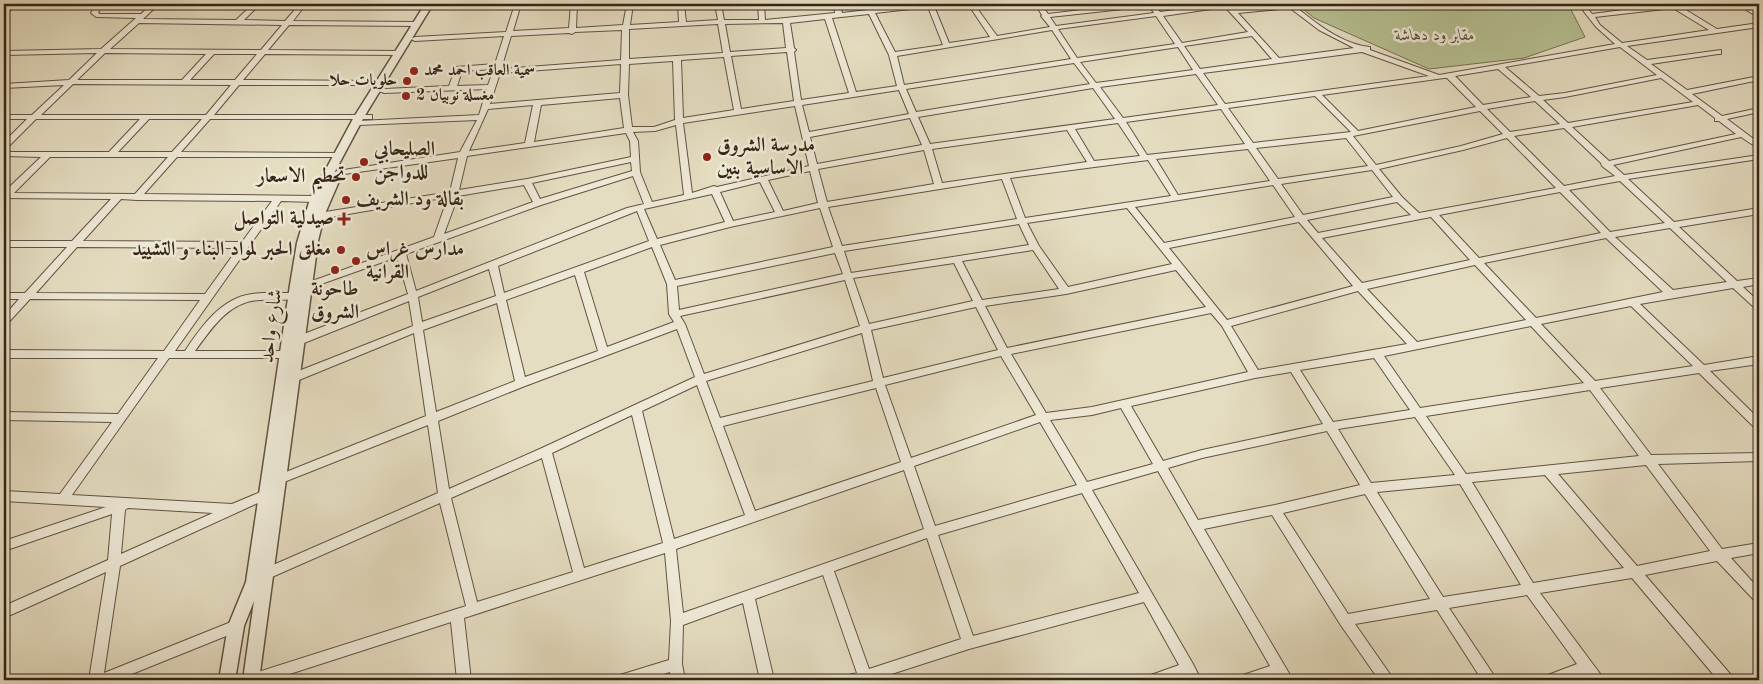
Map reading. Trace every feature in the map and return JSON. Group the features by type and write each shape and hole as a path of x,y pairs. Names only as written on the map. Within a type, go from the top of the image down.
{"street":[{"path":"4,12 15,4"},
{"path":"99,4 94,13 98,16 417,24"},
{"path":"4,146 102,51 156,4"},
{"path":"239,21 257,4"},
{"path":"137,197 238,82 303,4"},
{"name":"شارع واحد","path":"407,46 417,24 430,4"},
{"name":"شارع واحد","path":"251,680 268,573 300,340 303,243 315,199 338,155 362,120 407,46 437,4"},
{"path":"438,238 454,194 463,155 486,107 518,4"},
{"path":"572,32 574,4"},
{"path":"630,4 626,28 624,95 628,130 634,141 634,159 644,208 654,243 672,284 677,319 718,423 752,518"},
{"path":"681,4 683,24"},
{"path":"718,4 738,113"},
{"path":"761,4 762,21"},
{"path":"837,4 839,14"},
{"path":"4,53 102,51 263,52 407,46 509,34 572,32 720,22 786,21 871,11 881,6 932,4 947,47"},
{"path":"971,4 994,38"},
{"path":"1038,4 1044,16 1075,60 1175,196"},
{"path":"1151,4 1182,45 1198,71 1302,220 1360,287 1414,345"},
{"path":"893,56 1054,28 1227,4 1278,61"},
{"path":"1581,4 1590,16 1621,46 1759,147"},
{"path":"1590,16 1672,4 1687,4"},
{"path":"1672,4 1714,30"},
{"path":"1740,4 1759,16"},
{"path":"1044,16 1122,5 1133,18"},
{"path":"1233,11 1290,5 1304,18 1346,43 1438,77"},
{"path":"871,11 893,56 901,87 927,147 939,186"},
{"path":"828,17 853,94"},
{"path":"786,21 792,50 798,103 815,166 823,205 850,276 866,328 879,382 969,643"},
{"path":"300,340 630,210 815,166 927,147 1449,76 1714,30 1759,25"},
{"path":"337,173 628,130 655,129 679,122 853,94 1252,34"},
{"path":"806,135 914,114 1095,85 1366,49"},
{"path":"452,88 459,69 498,69 626,62 792,50"},
{"path":"184,82 212,52"},
{"path":"1644,63 1718,52"},
{"path":"677,58 679,122 688,196"},
{"path":"1500,67 1537,98 1759,307"},
{"path":"1449,76 1608,235 1671,294"},
{"path":"295,377 417,328 654,243 730,224 823,205 939,186 1006,178 1092,164 1352,134 1481,107 1565,95 1662,76"},
{"path":"1685,93 1759,78"},
{"path":"4,86 71,82 238,82 382,87 492,87"},
{"path":"1317,94 1352,134 1399,199 1418,216"},
{"path":"486,107 624,95"},
{"path":"672,284 839,249 1021,219 1129,205 1175,196 1376,167 1464,148 1508,135 1564,124 1699,103"},
{"path":"529,144 537,104"},
{"path":"1718,118 1759,110"},
{"path":"4,117 362,120 482,117"},
{"path":"111,154 147,118"},
{"name":"شارع واحد","path":"227,680 236,626 254,582 287,355 312,241 319,216 362,120"},
{"path":"1070,128 1092,164"},
{"path":"1605,164 1741,135"},
{"path":"4,154 338,155"},
{"path":"5,195 48,154"},
{"path":"1316,236 1620,178 1759,157"},
{"path":"319,216 527,182 634,159"},
{"path":"188,354 205,330 235,302 301,288 538,203 636,172"},
{"path":"1006,178 1021,219 1035,247 1066,291"},
{"path":"764,179 780,214"},
{"path":"527,182 538,203"},
{"path":"714,189 730,224"},
{"path":"5,195 315,199"},
{"path":"4,322 118,197"},
{"path":"64,499 278,199"},
{"path":"1164,246 1302,220 1399,199"},
{"path":"1129,205 1225,324 1255,374"},
{"path":"1225,324 1360,287 1475,262 1608,235 1759,212"},
{"path":"1433,214 1475,262 1591,384 1719,554 1759,597"},
{"path":"5,245 246,245"},
{"path":"4,612 267,494 280,479 603,352 677,319 850,276 1035,247"},
{"path":"401,253 413,296 444,495 472,609"},
{"path":"957,260 981,303 1004,352 1086,488 1194,680"},
{"path":"493,265 521,383"},
{"path":"268,573 546,451 701,379 866,328 981,303 1066,291 1179,266"},
{"path":"579,270 603,352"},
{"path":"251,680 580,576 1043,417 1124,404 1255,374 1377,354 1531,321 1634,303 1671,294 1759,281"},
{"path":"4,296 208,298"},
{"path":"1634,303 1759,425"},
{"path":"718,423 1004,352 1213,309"},
{"path":"4,354 287,355"},
{"path":"1377,354 1463,478 1529,588 1596,680"},
{"path":"677,620 931,532 1202,454 1331,426 1418,411 1759,360"},
{"path":"1294,369 1370,488 1438,603 1490,680"},
{"path":"1124,404 1162,465 1283,674 1248,680"},
{"path":"636,408 670,546 677,620 676,664 678,680"},
{"path":"4,416 122,418"},
{"path":"546,451 580,576"},
{"path":"1197,525 1275,510 1370,488 1650,460 1759,457"},
{"path":"1548,470 1726,680"},
{"path":"4,496 125,505 233,509"},
{"path":"4,546 125,505"},
{"path":"96,680 114,562 125,505"},
{"path":"1275,510 1345,620 1387,680"},
{"path":"1345,620 1633,572 1719,554 1759,548"},
{"path":"827,568 862,679 969,643 1147,596"},
{"path":"748,596 767,680"},
{"path":"457,615 464,680"},
{"path":"102,680 236,626"},
{"path":"625,680 676,664"},
{"path":"1553,680 1586,667"},
{"path":"1156,680 1188,668"}],"green space":[{"name":"مقابر ود دهاشة","path":"1297,4 1568,4 1585,37 1524,58 1429,69 1314,18"}],"place":[{"name":"سمية العاقب احمد محمد","path":"414,71"},
{"name":"حلويات حلا","path":"407,81"},
{"name":"مغسلة نوبيان 2","path":"406,96"},
{"name":"مدرسة الشروق الاساسية بنين","path":"707,157"},
{"name":"الصليحابي للدواجن","path":"364,162"},
{"name":"تحطيم الاسعار","path":"356,177"},
{"name":"بقالة ود الشريف","path":"346,200"},
{"name":"صيدلية التواصل","path":"344,219"},
{"name":"مغلق الحبر لمواد البناء و التشييد","path":"341,250"},
{"name":"مدارس غراس القرانية","path":"356,261"},
{"name":"طاحونة الشروق","path":"335,270"}]}
